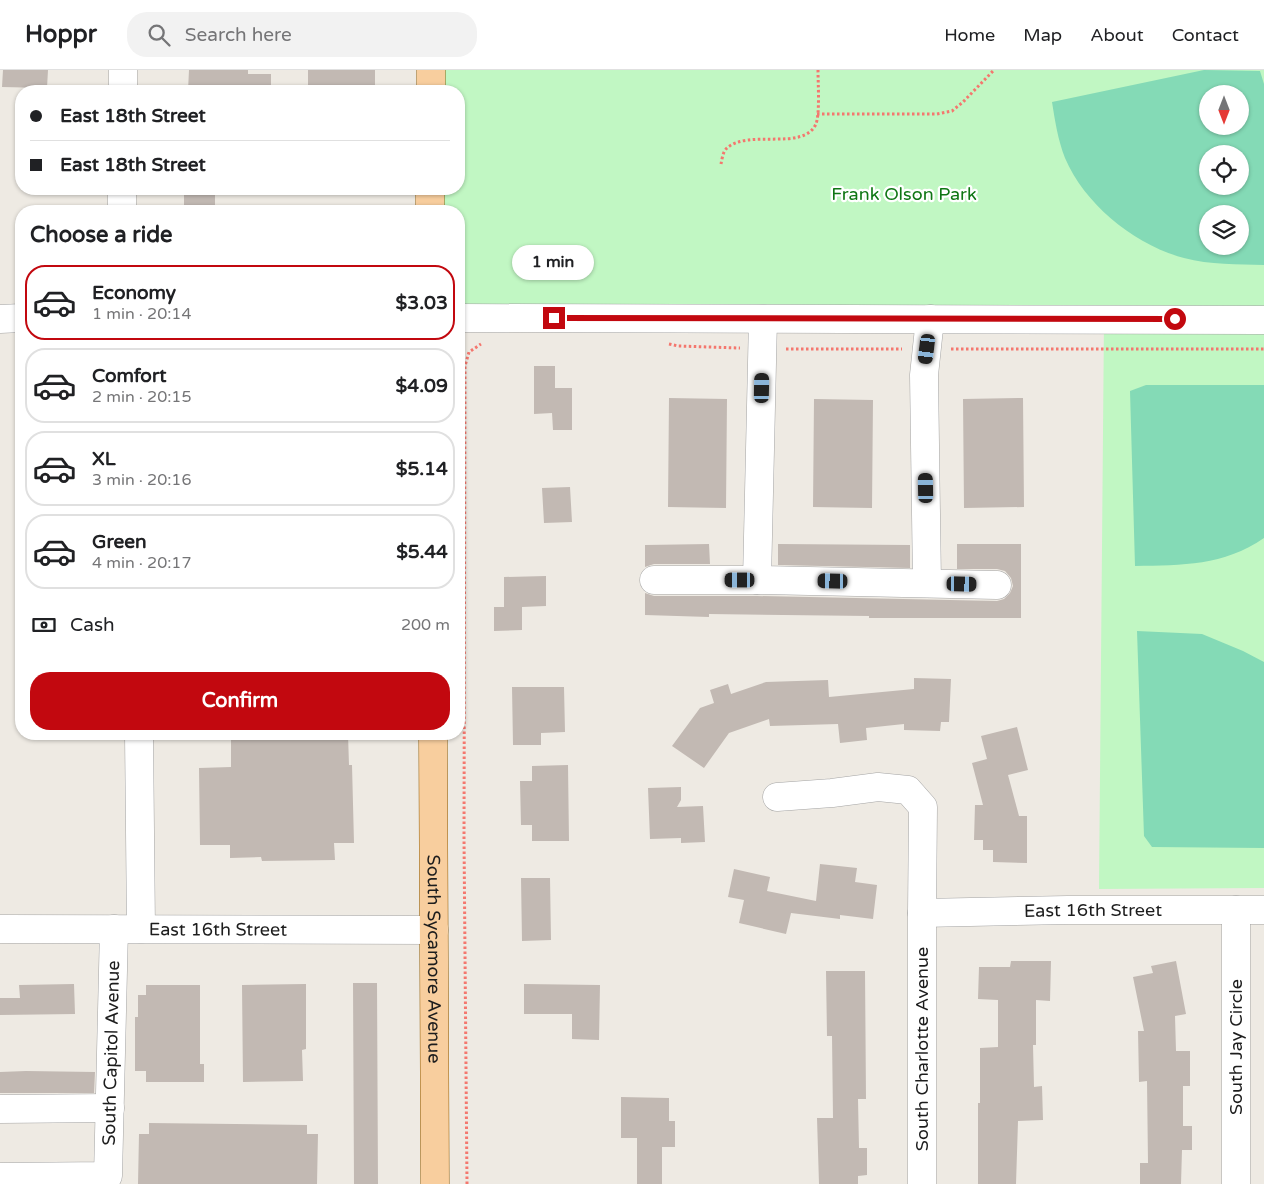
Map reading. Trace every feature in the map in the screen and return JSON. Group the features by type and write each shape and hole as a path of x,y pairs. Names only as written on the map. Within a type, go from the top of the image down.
{"main road":[{"path":"430,70 430,85"},
{"name":"South Sycamore Avenue","path":"433,740 435,1184"}],"street":[{"path":"123,70 123,85"},
{"path":"0,319 15,318"},
{"path":"465,318 1264,320"},
{"path":"757,580 763,318"},
{"path":"927,583 924,375 930,319"},
{"path":"654,580 757,580 997,585"},
{"path":"139,740 141,929"},
{"name":"South Charlotte Avenue","path":"777,797 878,787 908,790 923,807 922,1184"},
{"name":"East 16th Street","path":"922,913 1068,910 1264,910"},
{"name":"South Jay Circle","path":"1236,910 1236,1184"},
{"name":"East 16th Street","path":"0,929 434,930"},
{"name":"South Capitol Avenue","path":"0,1177 108,1176 114,929"},
{"path":"0,1109 110,1108"}],"path":[{"path":"721,164 724,150 738,141 790,139 807,134 815,125 817,114 818,70"},
{"path":"817,114 937,114 952,111 994,70"}],"green space":[{"name":"Frank Olson Park","path":"431,70 1264,70 1264,888 1099,889 1104,319 465,318 465,205 430,205 430,195 465,195 465,85 431,85"},
{"path":"1204,70 1260,71 1264,84 1264,265 1214,263 1184,258 1166,252 1130,233 1114,221 1085,192 1065,158 1052,102"},
{"path":"1146,385 1264,385 1264,538 1249,547 1218,559 1186,564 1135,566 1130,391"},
{"path":"1137,631 1202,634 1264,662 1264,848 1152,847 1144,836"}],"building":[{"path":"3,70 48,70 47,85 2,87"},
{"path":"189,70 248,70 248,74 271,74 271,85 188,85"},
{"path":"308,70 375,70 375,85 308,85"},
{"path":"184,195 215,195 215,205 184,205"},
{"path":"534,366 555,366 555,388 572,388 572,430 553,430 552,413 534,414"},
{"path":"669,398 727,399 726,508 668,507"},
{"path":"1023,398 1024,507 964,508 963,399"},
{"path":"814,399 873,400 872,508 813,507"},
{"path":"570,487 572,522 544,523 542,488"},
{"path":"709,544 710,564 654,564 645,567 645,545"},
{"path":"778,544 910,545 910,568 778,565"},
{"path":"957,544 1021,544 1021,618 869,618 869,616 709,614 709,617 645,615 645,593 654,596 757,596 997,601 1004,599 1010,593 1013,586 1011,578 1005,571 997,569 957,569"},
{"path":"546,576 546,606 522,607 522,630 494,631 494,607 504,607 504,577"},
{"path":"914,678 951,679 949,722 941,722 940,731 904,730 904,724 866,728 867,740 840,743 838,724 770,726 769,719 729,733 704,768 672,746 700,708 714,703 710,690 728,684 731,694 766,682 828,680 829,697 914,689"},
{"path":"512,687 564,687 565,732 541,733 541,745 513,745"},
{"path":"1017,727 1028,770 1008,775 1019,816 1027,816 1027,863 993,862 993,850 983,850 983,840 974,840 975,805 983,805 972,763 987,759 981,736"},
{"path":"231,740 348,740 349,765 352,765 354,843 334,843 335,860 262,861 261,857 230,858 230,845 200,845 199,768 231,767"},
{"path":"568,765 569,841 532,841 532,825 521,825 520,781 532,781 532,766"},
{"path":"681,787 681,800 677,807 703,806 705,842 681,843 681,838 650,839 648,788"},
{"path":"820,864 857,868 855,882 877,885 873,919 840,915 840,919 791,913 786,934 739,923 744,900 728,897 734,869 770,877 767,891 816,901"},
{"path":"521,878 550,878 551,940 522,941"},
{"path":"1011,961 1051,961 1050,1001 1036,1000 1036,1045 1033,1045 1034,1087 1042,1086 1043,1120 1018,1121 1016,1184 978,1184 980,1048 998,1047 998,1000 978,999 979,967 1010,967"},
{"path":"1176,961 1186,1014 1175,1016 1176,1051 1190,1051 1190,1086 1183,1086 1183,1126 1192,1126 1192,1150 1182,1150 1181,1184 1140,1184 1140,1163 1148,1163 1147,1081 1139,1082 1138,1031 1144,1031 1133,977 1153,973 1151,966"},
{"path":"826,971 865,971 866,1099 858,1099 859,1148 867,1148 867,1175 858,1176 858,1184 819,1184 817,1118 833,1118 832,1036 827,1036"},
{"path":"353,983 377,983 378,1184 354,1184"},
{"path":"74,984 75,1014 0,1015 0,998 20,998 19,985"},
{"path":"306,984 306,1049 302,1050 303,1081 243,1082 242,985"},
{"path":"524,984 600,985 599,1040 572,1039 572,1014 524,1014"},
{"path":"146,985 200,985 200,1064 204,1064 204,1082 146,1082 146,1071 135,1071 135,1017 138,1017 138,995 146,995"},
{"path":"0,1072 95,1072 94,1093 0,1093"},
{"path":"621,1097 669,1098 669,1121 675,1121 675,1147 662,1147 662,1184 637,1184 637,1138 621,1138"},
{"path":"149,1123 307,1125 307,1134 318,1134 317,1184 138,1184 139,1134 149,1134"}],"route":[{"path":"554,318 1175,319"}]}
